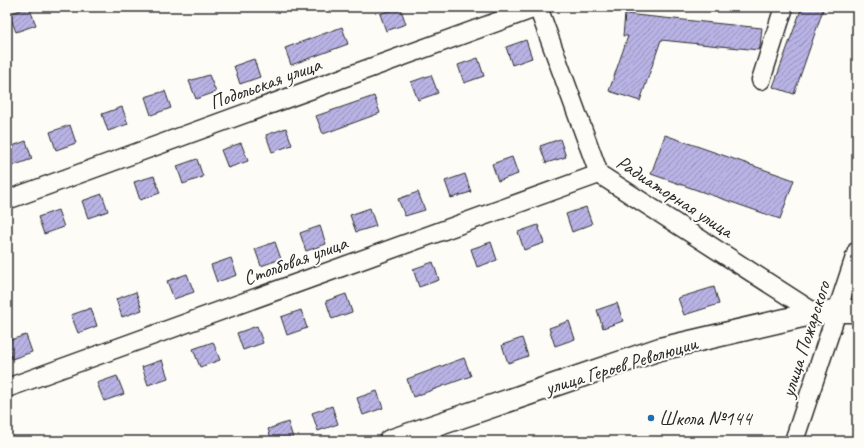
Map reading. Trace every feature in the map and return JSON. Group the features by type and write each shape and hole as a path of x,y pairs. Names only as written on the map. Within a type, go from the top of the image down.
{"street":[{"name":"Радиаторная улица","path":"538,7 599,174 815,313"},
{"name":"Подольская улица","path":"7,200 538,7"},
{"path":"761,80 784,7"},
{"name":"Столбовая улица","path":"7,388 599,174"},
{"name":"улица Пожарского","path":"794,441 847,311 857,251"},
{"name":"улица Героев Революции","path":"390,441 660,349 815,313 847,311"}],"building":[{"path":"29,7 36,25 16,32 9,14"},
{"path":"400,7 406,24 386,31 380,14"},
{"path":"802,7 824,7 794,94 773,87"},
{"path":"625,14 762,28 760,47 759,50 661,40 640,101 609,91 628,36 623,36"},
{"path":"342,27 348,44 291,65 285,48"},
{"path":"526,40 532,58 512,65 506,47"},
{"path":"478,58 484,76 464,83 458,65"},
{"path":"254,59 260,77 240,84 234,66"},
{"path":"209,75 216,92 196,99 189,81"},
{"path":"431,75 438,93 418,100 411,82"},
{"path":"165,91 171,108 151,115 145,97"},
{"path":"374,96 380,113 323,134 316,116"},
{"path":"122,107 128,124 108,131 102,114"},
{"path":"70,125 76,143 56,150 50,132"},
{"path":"286,128 292,145 272,152 266,135"},
{"path":"665,135 794,180 780,219 651,174"},
{"path":"560,139 566,157 546,163 540,146"},
{"path":"26,141 32,159 12,166 7,148"},
{"path":"241,143 248,161 228,168 221,150"},
{"path":"512,157 518,174 498,181 492,164"},
{"path":"197,159 203,177 183,184 177,166"},
{"path":"465,174 471,192 451,198 445,181"},
{"path":"154,176 160,193 140,200 134,182"},
{"path":"418,192 425,210 405,216 398,199"},
{"path":"102,194 108,211 88,218 82,201"},
{"path":"586,207 592,224 572,232 566,214"},
{"path":"370,208 376,226 356,232 350,215"},
{"path":"58,210 64,227 44,234 38,217"},
{"path":"538,225 544,243 524,250 518,232"},
{"path":"320,226 326,244 306,251 300,233"},
{"path":"275,242 281,259 261,266 255,249"},
{"path":"491,242 497,260 477,267 471,249"},
{"path":"231,258 237,275 217,282 211,265"},
{"path":"433,262 439,280 419,287 413,269"},
{"path":"187,274 194,292 174,299 167,281"},
{"path":"714,287 719,304 684,315 678,298"},
{"path":"136,292 142,310 122,317 116,299"},
{"path":"346,294 352,312 332,319 326,301"},
{"path":"617,303 623,321 603,328 597,310"},
{"path":"91,308 97,326 78,333 71,315"},
{"path":"301,310 307,328 287,335 281,317"},
{"path":"569,321 575,339 555,346 549,328"},
{"path":"257,326 263,343 243,350 237,333"},
{"path":"26,335 32,352 12,359 7,341"},
{"path":"522,338 528,356 508,363 502,345"},
{"path":"213,342 220,360 200,367 193,349"},
{"path":"464,358 471,376 413,397 407,379"},
{"path":"162,360 168,378 148,385 142,367"},
{"path":"117,376 124,394 104,401 97,383"},
{"path":"377,391 383,408 363,415 357,398"},
{"path":"332,406 338,424 318,431 312,413"},
{"path":"288,422 294,441 272,441 268,429"}],"place":[{"name":"Школа №144","path":"651,418"}]}
